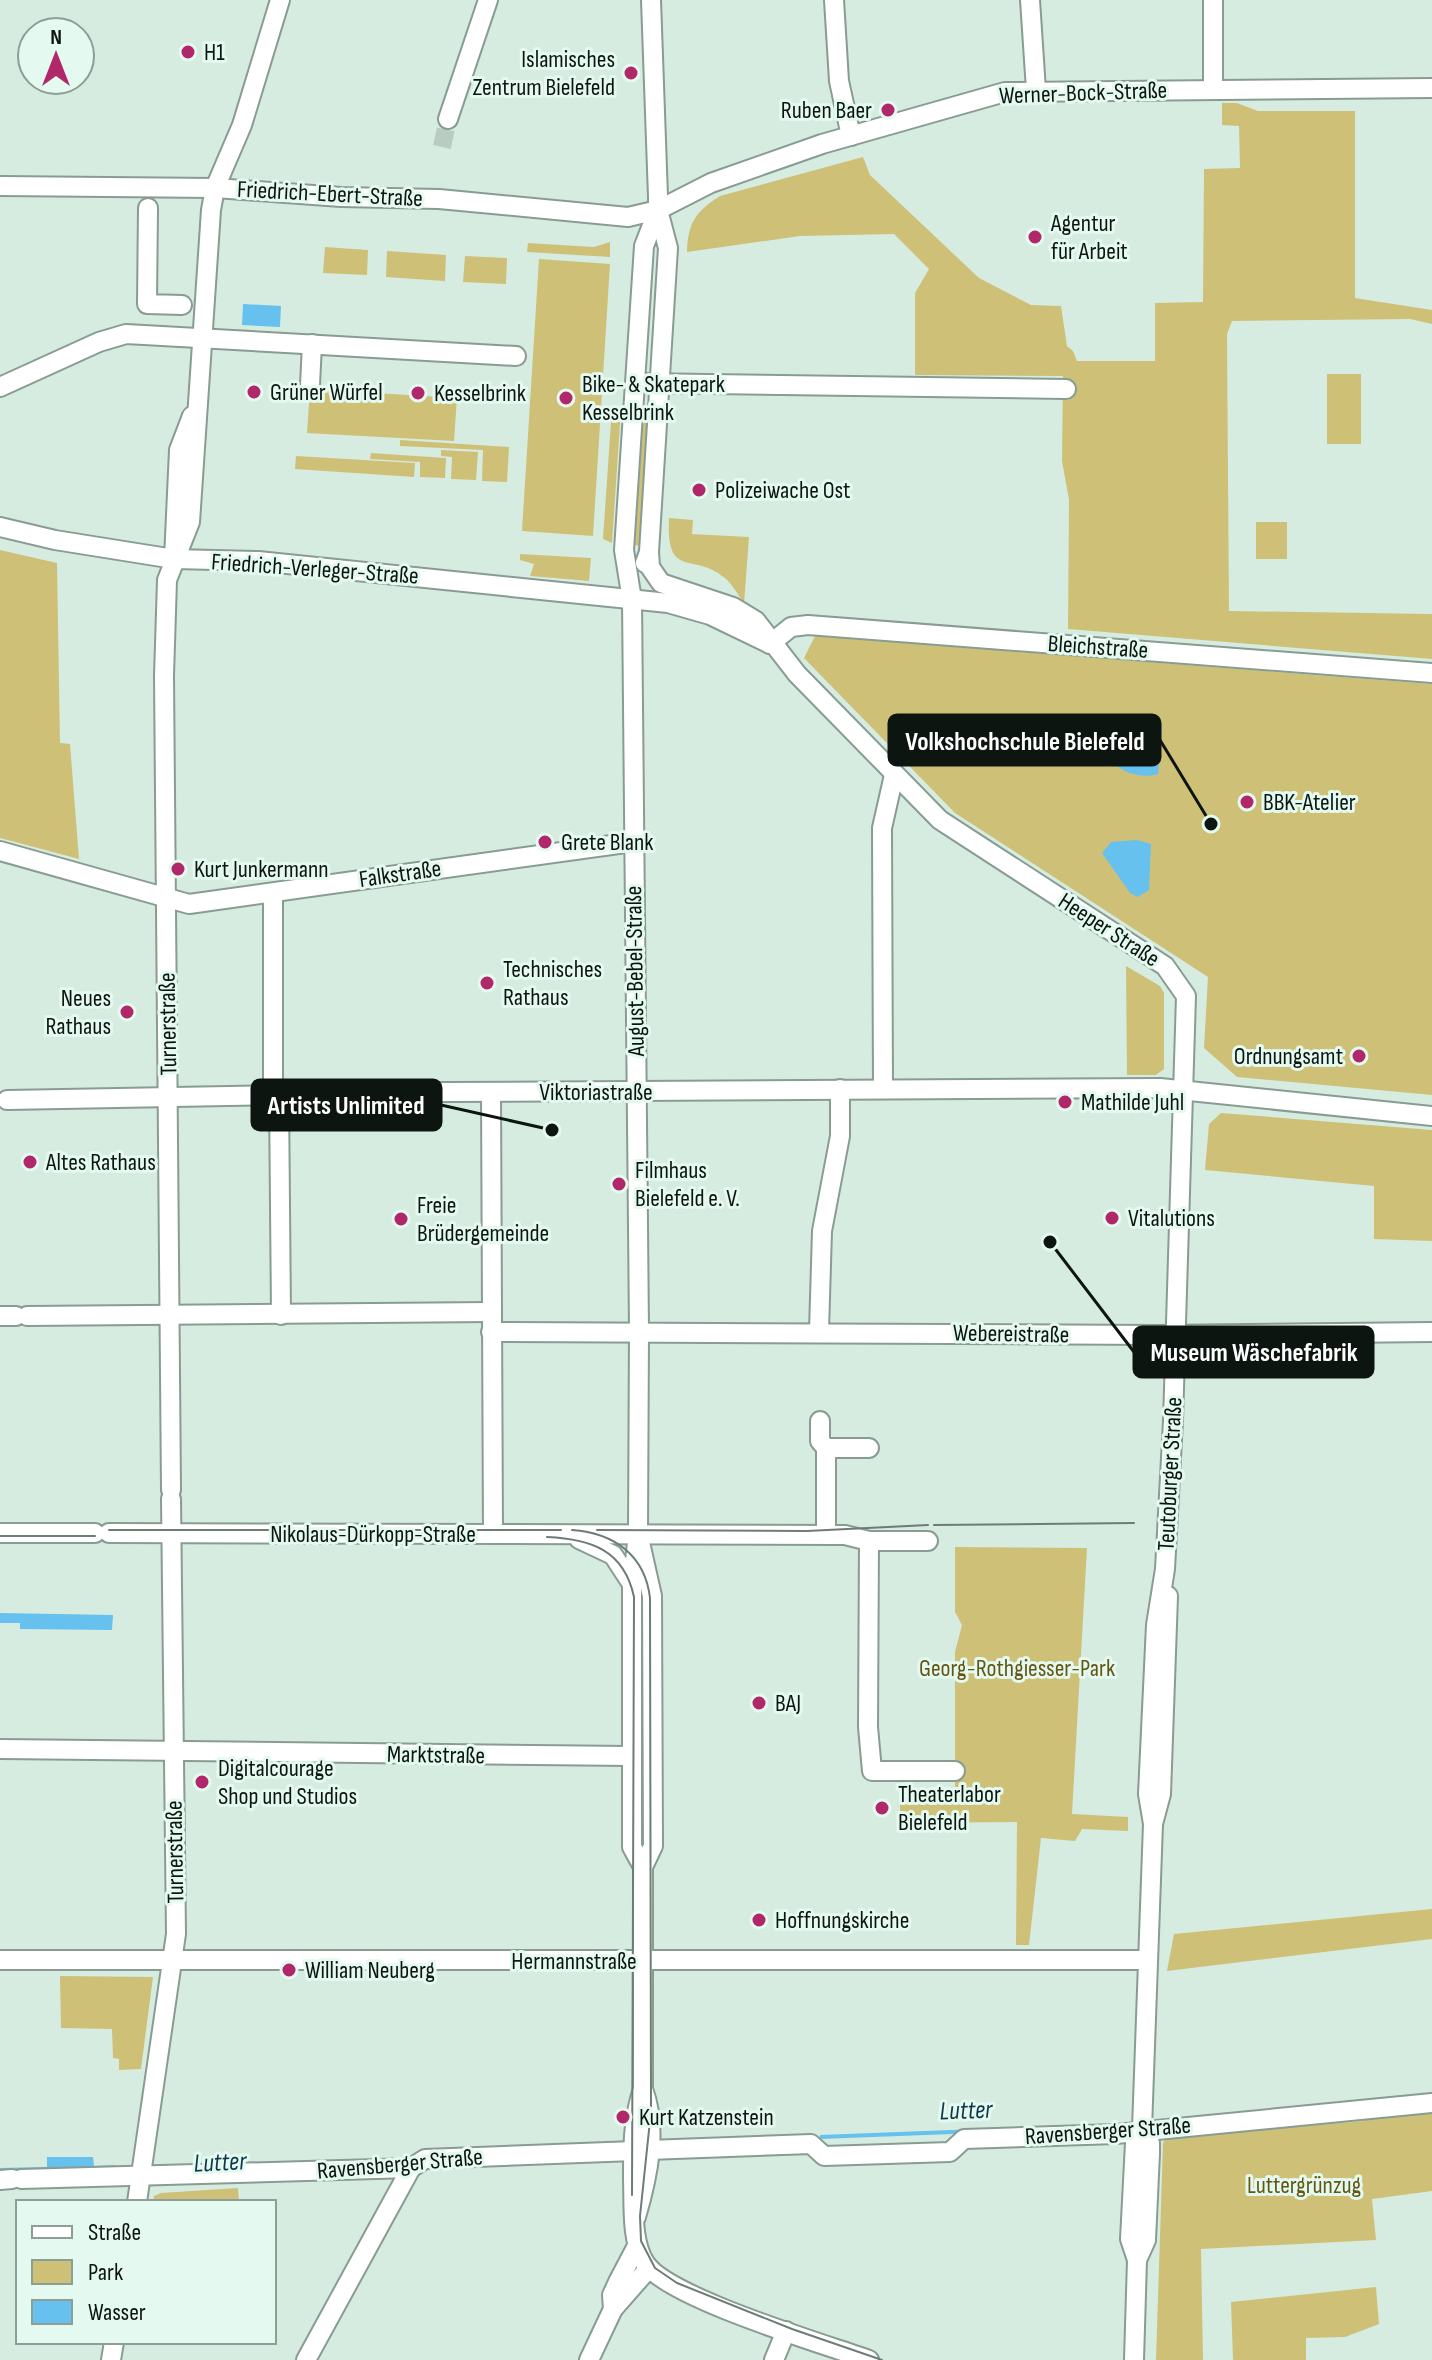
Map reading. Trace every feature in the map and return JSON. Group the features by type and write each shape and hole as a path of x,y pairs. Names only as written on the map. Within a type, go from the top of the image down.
{"street":[{"path":"174,559 185,542 190,522 201,337 215,188 242,125 280,0"},
{"path":"448,119 488,0"},
{"name":"August-Bebel-Straße","path":"632,600 649,552 668,248 658,210 651,0"},
{"path":"834,0 839,81 851,136"},
{"path":"1030,0 1036,90"},
{"path":"1213,0 1213,90"},
{"name":"Werner-Bock-Straße","path":"658,210 711,183 967,100 1036,90 1432,88"},
{"name":"Friedrich-Ebert-Straße","path":"0,186 215,188 341,197 439,199 618,217 658,210"},
{"path":"148,208 147,304 182,305"},
{"name":"August-Bebel-Straße","path":"643,1867 632,1847 632,1587 638,1534 639,1331 632,600 624,550 644,246 658,210"},
{"path":"0,387 117,335 201,337 516,356"},
{"path":"310,385 312,344"},
{"path":"636,383 1066,389"},
{"name":"Friedrich-Verleger-Straße","path":"0,527 55,540 174,559 258,561 632,600"},
{"name":"Heeper Straße","path":"649,552 650,567 661,583 733,607 756,621 770,644 940,820 1171,971 1187,1003 1186,1091"},
{"name":"Turnerstraße","path":"137,2200 174,1960 165,609 167,580 174,559"},
{"name":"Heeper Straße","path":"632,600 689,608 770,644"},
{"name":"Bleichstraße","path":"770,644 791,627 808,625 1432,673"},
{"path":"883,1089 882,828 894,775"},
{"name":"Falkstraße","path":"0,851 189,904 633,842"},
{"path":"273,893 281,1315"},
{"name":"Viktoriastraße","path":"7,1100 840,1089 1160,1088 1186,1091"},
{"path":"819,1331 822,1231 840,1136 840,1089"},
{"path":"1186,1091 1432,1116"},
{"name":"Teutoburger Straße","path":"1134,2360 1137,2260 1146,2240 1150,2153 1150,2143 1142,2129 1147,1960 1153,1824 1161,1794 1165,1714 1169,1607 1165,1569 1186,1091"},
{"path":"491,1092 493,1534"},
{"path":"14,1316 491,1312"},
{"name":"Webereistraße","path":"491,1332 1432,1332"},
{"path":"820,1421 820,1441 826,1448 826,1535"},
{"path":"826,1448 869,1448"},
{"name":"Nikolaus-Dürkopp-Straße","path":"0,1533 826,1535 851,1536 869,1541 928,1541"},
{"path":"556,1534 605,1549 623,1565 632,1587"},
{"name":"August-Bebel-Straße","path":"613,2309 612,2295 637,2246 641,2151 635,2112 643,2089 643,1867 653,1846 652,1596 638,1534"},
{"path":"869,1541 868,1727 872,1771 955,1771"},
{"name":"Marktstraße","path":"0,1749 631,1756"},
{"name":"Hermannstraße","path":"0,1960 1147,1960"},
{"name":"Ravensberger Straße","path":"11,2179 141,2178 411,2168 425,2159 811,2144 824,2156 950,2152 964,2139 1116,2134 1142,2129 1432,2103"},
{"path":"306,2360 411,2168"},
{"path":"637,2246 649,2268 679,2288 869,2360"},
{"name":"August-Bebel-Straße","path":"589,2360 613,2309 649,2268"},
{"path":"774,2360 786,2331"}],"green space":[{"path":"1222,103 1237,103 1258,111 1355,111 1355,298 1432,310 1432,324 1410,319 1232,321 1227,334 1229,611 1432,614 1432,659 1068,629 1069,500 1062,461 1063,376 915,375 915,293 929,269 894,234 800,236 687,252 694,219 720,196 863,157 870,175 979,278 1031,305 1061,306 1067,346 1077,361 1155,361 1155,303 1203,302 1204,169 1240,168 1239,126 1222,125"},
{"path":"610,242 610,257 527,252 528,243 594,247"},
{"path":"325,247 368,250 367,275 323,273"},
{"path":"387,251 446,255 445,281 386,277"},
{"path":"465,256 507,258 506,284 463,282"},
{"name":"Bike- & Skatepark Kesselbrink","path":"539,259 610,264 593,536 522,531"},
{"path":"1327,374 1361,374 1361,444 1327,444"},
{"path":"310,389 457,398 454,441 307,433"},
{"path":"605,408 621,409 612,543 603,539 611,422 605,421"},
{"path":"645,422 648,425 640,546 634,545 642,425"},
{"path":"400,440 509,447 507,482 482,481 483,450 400,446"},
{"path":"441,450 478,452 476,480 451,479 452,457 441,456"},
{"path":"371,453 446,458 445,478 420,477 420,462 370,459"},
{"path":"296,456 415,463 414,477 295,469"},
{"path":"669,518 693,520 692,534 749,537 744,604 725,578 713,570 677,558 669,538"},
{"path":"1256,522 1287,522 1287,559 1256,559"},
{"path":"0,550 57,563 60,743 70,744 79,859 0,838"},
{"path":"520,554 591,558 589,581 530,576 534,564 520,560"},
{"path":"815,636 1432,684 1432,1095 1237,1077 1204,1048 1208,977 955,813 804,658"},
{"path":"1126,966 1160,986 1164,993 1164,1069 1156,1075 1127,1075"},
{"path":"1221,1113 1432,1130 1432,1241 1374,1239 1374,1186 1205,1170 1209,1124"},
{"name":"Georg-Rothgiesser-Park","path":"955,1547 1087,1548 1072,1814 1128,1817 1128,1831 1082,1829 1075,1841 1041,1838 1029,1945 1016,1945 1017,1822 900,1823 900,1795 955,1794 955,1652 962,1625 955,1612"},
{"path":"1432,1909 1432,1939 1167,1971 1174,1934"},
{"path":"60,1976 153,1977 141,2069 119,2070 119,2059 113,2058 112,2029 61,2028"},
{"name":"Luttergrünzug","path":"1432,2109 1432,2191 1372,2199 1376,2240 1201,2249 1203,2360 1156,2360 1163,2143 1167,2137 1364,2121 1369,2116"},
{"path":"238,2188 239,2200 153,2200 154,2196"},
{"path":"1376,2287 1379,2324 1345,2337 1306,2338 1306,2360 1233,2360 1231,2302"}],"water":[{"path":"243,304 281,306 280,327 242,325"},
{"path":"1151,718 1162,726 1158,774 1139,775 1114,764 1110,759 1115,747 1132,728"},
{"path":"1137,840 1151,844 1149,890 1138,897 1130,893 1102,853 1111,842"},
{"path":"0,1613 113,1615 112,1630 20,1629 20,1623 0,1623"},
{"path":"1112,2124 1113,2128 820,2139 820,2135"},
{"path":"47,2157 93,2157 94,2166 115,2165 115,2169 0,2173 0,2168 47,2167"}],"tunnel":[{"path":"442,147 448,119"}],"tram line":[{"path":"934,1525 1134,1523"},
{"path":"597,1530 807,1531 928,1525"},
{"path":"109,1530 561,1530"},
{"path":"572,1530 601,1536 625,1549 642,1570 650,1598 651,2111 640,2216 641,2241 655,2268 677,2283 792,2329 882,2360"},
{"path":"0,1536 95,1536"},
{"path":"547,1537 591,1544 603,1550 622,1568 634,1597 632,2195"}],"place":[{"name":"H1","path":"188,52"},
{"name":"Islamisches Zentrum Bielefeld","path":"631,73"},
{"name":"Ruben Baer","path":"888,110"},
{"name":"Agentur für Arbeit","path":"1035,237"},
{"name":"Grüner Würfel","path":"254,392"},
{"name":"Kesselbrink","path":"418,393"},
{"name":"Bike- & Skatepark Kesselbrink","path":"566,398"},
{"name":"Polizeiwache Ost","path":"699,490"},
{"name":"BBK-Atelier","path":"1247,802"},
{"name":"Volkshochschule Bielefeld","path":"1211,824"},
{"name":"Grete Blank","path":"545,842"},
{"name":"Kurt Junkermann","path":"178,869"},
{"name":"Technisches Rathaus","path":"487,983"},
{"name":"Neues Rathaus","path":"127,1012"},
{"name":"Ordnungsamt","path":"1359,1056"},
{"name":"Mathilde Juhl","path":"1065,1102"},
{"name":"Artists Unlimited","path":"552,1130"},
{"name":"Altes Rathaus","path":"30,1162"},
{"name":"Filmhaus Bielefeld e. V.","path":"619,1184"},
{"name":"Vitalutions","path":"1112,1218"},
{"name":"Freie Brüdergemeinde","path":"401,1219"},
{"name":"Museum Wäschefabrik","path":"1050,1242"},
{"name":"BAJ","path":"759,1703"},
{"name":"Digitalcourage Shop und Studios","path":"202,1782"},
{"name":"Theaterlabor Bielefeld","path":"882,1808"},
{"name":"Hoffnungskirche","path":"759,1920"},
{"name":"William Neuberg","path":"289,1970"},
{"name":"Kurt Katzenstein","path":"623,2117"}],"water label":[{"name":"Lutter","path":"966,2111"},
{"name":"Lutter","path":"220,2163"}]}
